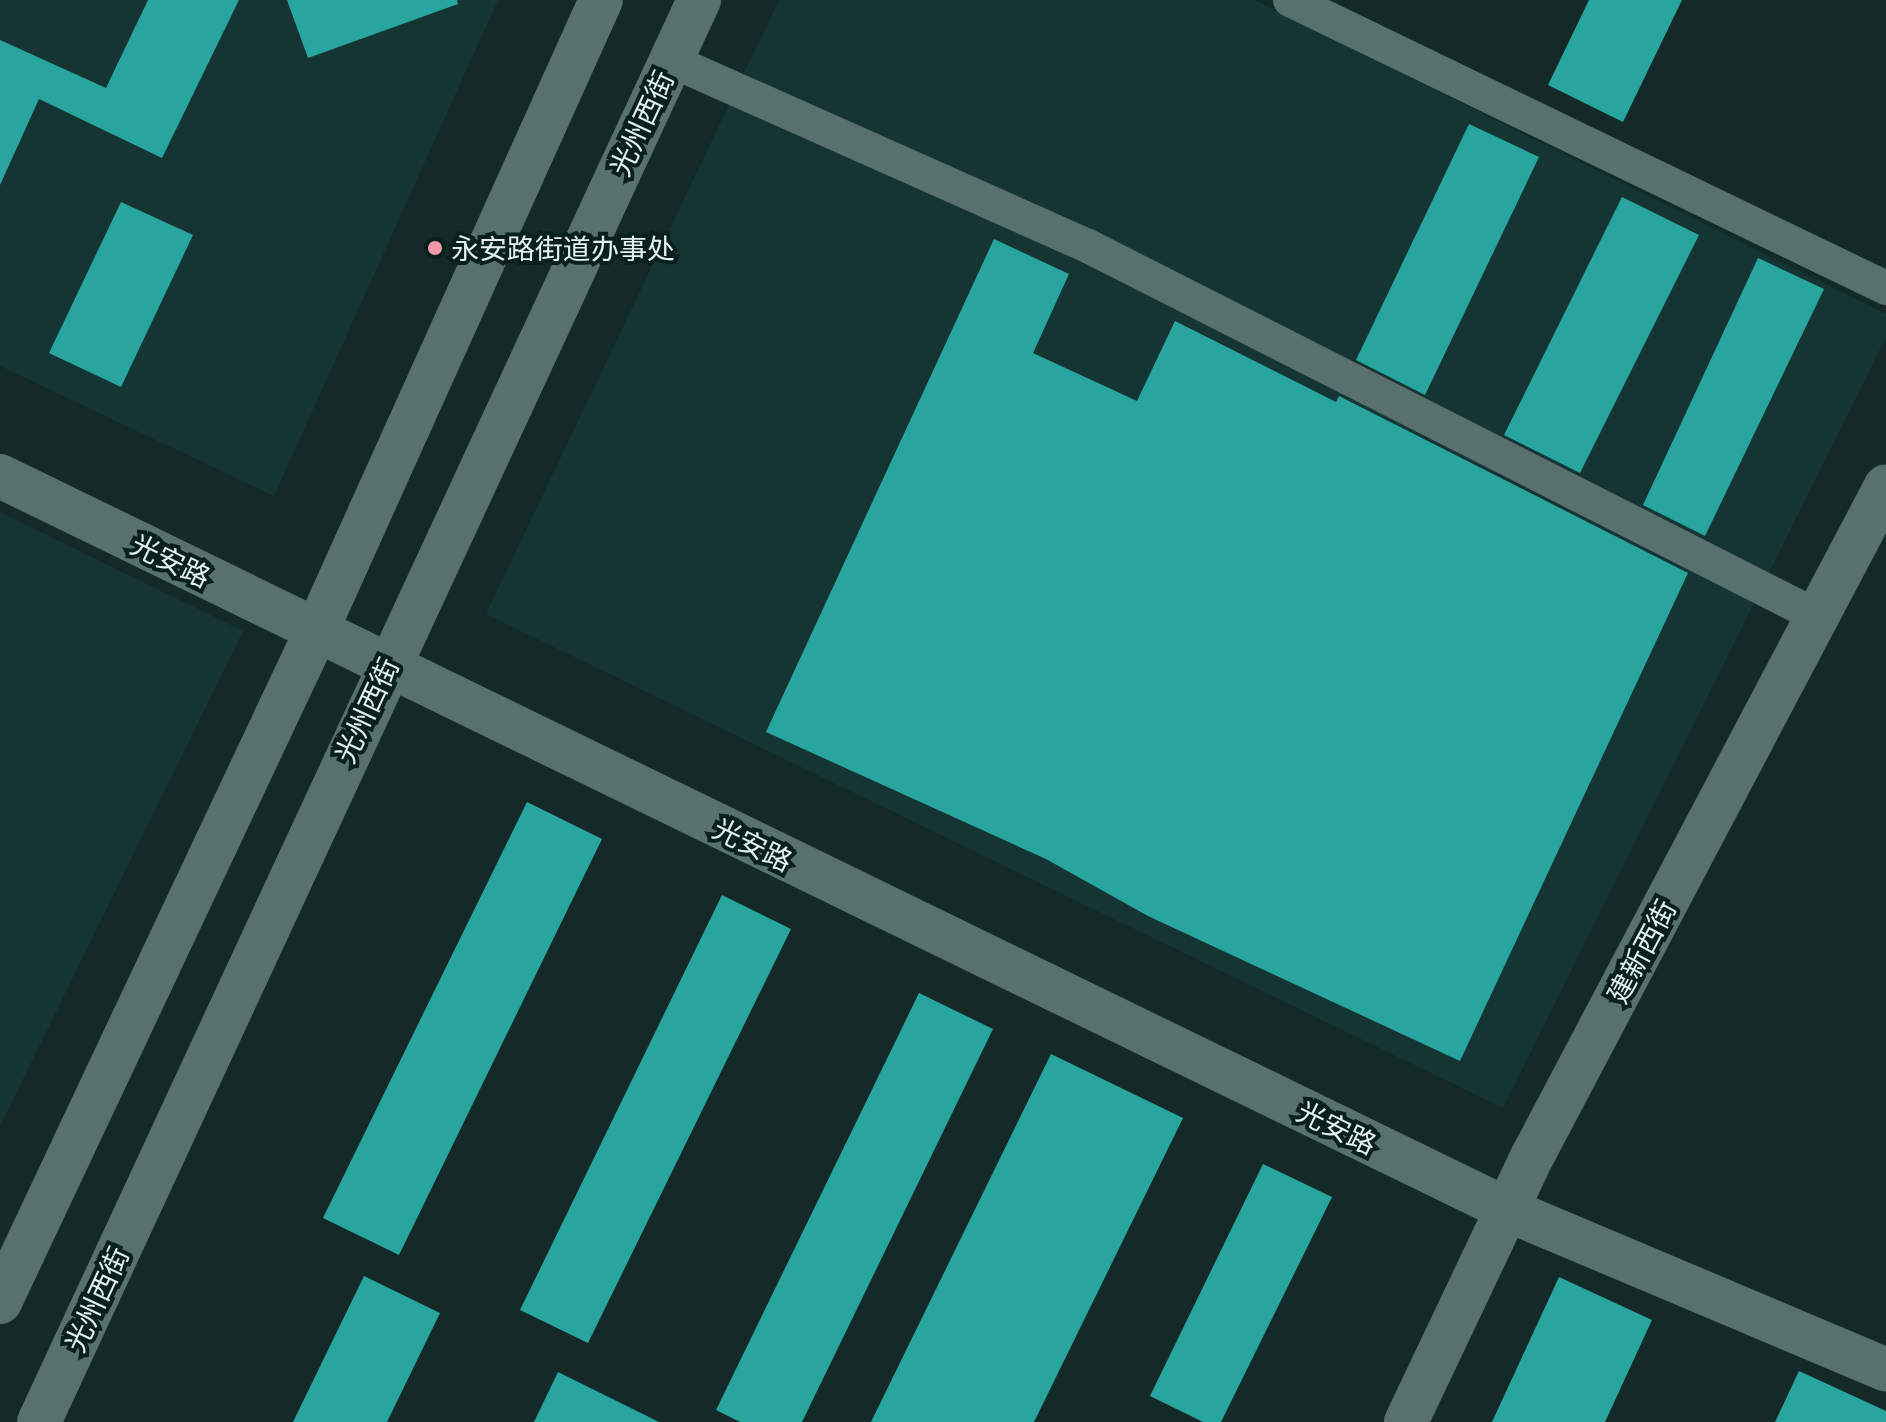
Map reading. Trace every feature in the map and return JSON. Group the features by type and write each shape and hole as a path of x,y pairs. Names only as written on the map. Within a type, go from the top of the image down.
{"street":[{"path":"0,1302 316,632 601,0"},
{"name":"光州西街","path":"39,1422 386,667 699,0"},
{"path":"1290,0 1886,288"},
{"path":"670,60 1088,246 1817,616"},
{"name":"光安路","path":"0,476 386,667 1508,1210 1886,1370"},
{"name":"建新西街","path":"1406,1422 1508,1210 1886,486"}],"shaded area":[{"path":"0,0 498,0 274,496 0,366"},
{"path":"779,0 1254,0 1886,314 1886,337 1503,1108 486,614"},
{"path":"0,512 243,631 0,1126"}],"building":[{"path":"148,0 239,0 162,158 39,99 0,185 0,40 106,88"},
{"path":"287,0 457,0 458,4 308,58"},
{"path":"1589,0 1682,0 1623,122 1548,85"},
{"path":"1469,124 1539,157 1425,395 1356,360"},
{"path":"1622,197 1699,235 1580,473 1504,435"},
{"path":"121,202 193,235 121,387 49,353"},
{"path":"994,239 1069,274 1033,353 1137,401 1175,321 1336,402 1339,396 1688,573 1460,1061 1148,916 1046,859 766,732"},
{"path":"1758,258 1824,289 1705,536 1643,505"},
{"path":"527,802 602,839 399,1255 323,1218"},
{"path":"722,895 791,929 588,1343 520,1310"},
{"path":"919,993 993,1029 802,1422 740,1422 716,1410"},
{"path":"1051,1054 1183,1118 1034,1422 871,1422"},
{"path":"1263,1164 1332,1197 1221,1422 1203,1422 1150,1396"},
{"path":"364,1276 440,1313 387,1422 293,1422"},
{"path":"1559,1277 1652,1320 1605,1422 1492,1422"},
{"path":"1799,1371 1886,1411 1886,1422 1775,1422"},
{"path":"558,1372 659,1422 534,1422"}],"place":[{"name":"永安路街道办事处","path":"435,248"}]}
